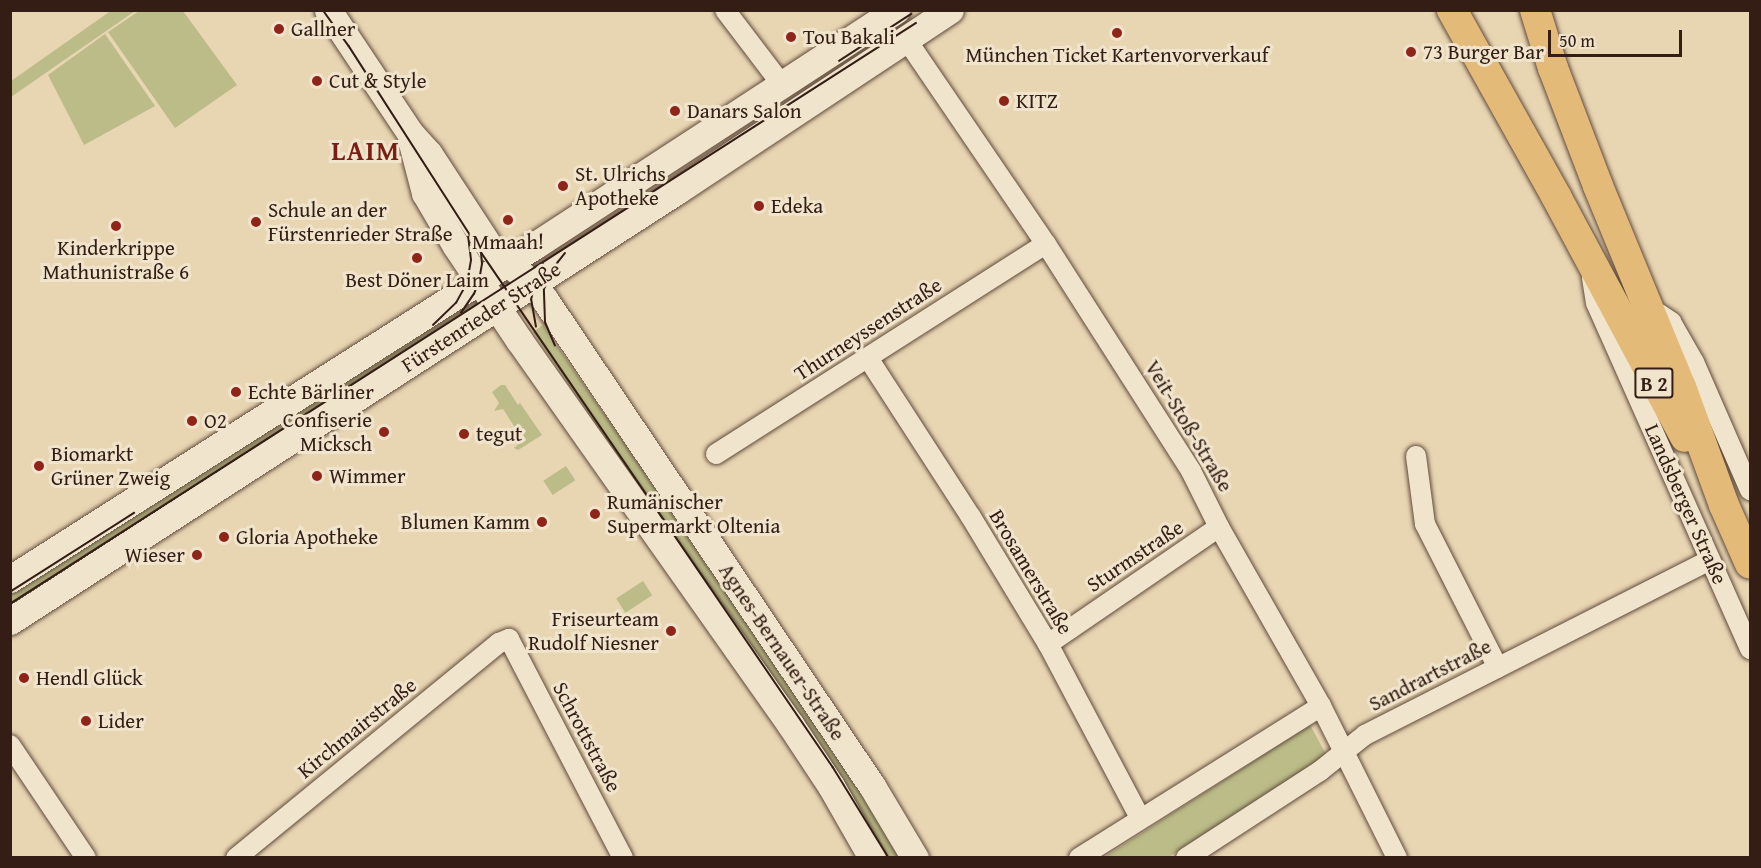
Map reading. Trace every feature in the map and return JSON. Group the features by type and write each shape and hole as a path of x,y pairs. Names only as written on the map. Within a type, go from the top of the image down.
{"main road":[{"name":"Agnes-Bernauer-Straße","path":"328,10 410,133 429,154 491,249 506,264 533,284 872,786 915,858"},
{"name":"Fürstenrieder Straße","path":"10,579 506,264 783,86 896,10"},
{"name":"Fürstenrieder Straße","path":"10,621 533,284 950,10"},
{"name":"Landsberger Straße","path":"1452,10 1747,549"},
{"name":"Landsberger Straße","path":"1535,10 1553,68 1646,306 1681,387 1724,505"},
{"name":"Agnes-Bernauer-Straße","path":"410,133 425,193 496,307 790,724 831,786 873,858"}],"street":[{"path":"725,10 783,86"},
{"name":"Veit-Stoß-Straße","path":"906,39 1046,244 1191,471 1219,527 1321,706 1397,858"},
{"name":"Thurneyssenstraße","path":"717,454 1046,244"},
{"name":"Landsberger Straße","path":"1589,257 1596,303 1750,649"},
{"path":"1646,306 1671,322 1694,362 1750,490"},
{"name":"Brosamerstraße","path":"868,358 971,517 1048,644 1140,818"},
{"path":"1416,456 1425,524 1498,668"},
{"name":"Sturmstraße","path":"1048,644 1219,527"},
{"name":"Sandrartstraße","path":"1186,858 1320,771 1365,735 1710,560"},
{"name":"Kirchmairstraße","path":"236,858 499,643 509,639"},
{"name":"Schrottstraße","path":"509,639 623,858"},
{"path":"1079,858 1321,706"},
{"path":"10,745 86,858"}],"green space":[{"path":"112,10 135,11 11,97 11,81"},
{"path":"139,11 183,11 237,85 175,128 108,32"},
{"path":"105,34 155,106 84,145 48,75"},
{"path":"465,301 472,311 11,612 11,588"},
{"path":"543,325 604,414 610,410 905,857 882,857 588,425 593,421 533,332"},
{"path":"501,385 505,385 518,405 520,403 542,435 518,450 514,448 523,440 503,409 494,411 499,403 492,392"},
{"path":"566,466 575,480 553,495 543,481"},
{"path":"643,581 652,595 625,613 616,598"},
{"path":"1310,725 1327,756 1169,857 1103,858"}],"tram line":[{"path":"323,10 349,46 481,252 833,767 889,858"},
{"path":"839,61 911,14"},
{"path":"10,604 916,23"},
{"path":"433,325 456,303 467,283 471,260 468,237"},
{"path":"461,313 474,294 479,281 482,264 481,252"},
{"path":"555,346 545,322 544,289 565,253"},
{"path":"536,327 531,300 537,276 543,264"},
{"path":"10,592 134,513"}],"place":[{"name":"Gallner","path":"279,29"},
{"name":"München Ticket Kartenvorverkauf","path":"1117,33"},
{"name":"Tou Bakali","path":"791,37"},
{"name":"73 Burger Bar","path":"1411,52"},
{"name":"Cut & Style","path":"317,81"},
{"name":"KITZ","path":"1004,101"},
{"name":"Danars Salon","path":"675,111"},
{"name":"St. Ulrichs Apotheke","path":"563,186"},
{"name":"Edeka","path":"759,206"},
{"name":"Mmaah!","path":"508,220"},
{"name":"Schule an der Fürstenrieder Straße","path":"256,222"},
{"name":"Kinderkrippe Mathunistraße 6","path":"116,226"},
{"name":"Best Döner Laim","path":"417,258"},
{"name":"Echte Bärliner","path":"236,392"},
{"name":"O2","path":"192,421"},
{"name":"Confiserie Micksch","path":"384,432"},
{"name":"tegut","path":"464,434"},
{"name":"Biomarkt Grüner Zweig","path":"39,466"},
{"name":"Wimmer","path":"317,476"},
{"name":"Rumänischer Supermarkt Oltenia","path":"595,514"},
{"name":"Blumen Kamm","path":"542,522"},
{"name":"Gloria Apotheke","path":"224,537"},
{"name":"Wieser","path":"197,555"},
{"name":"Friseurteam Rudolf Niesner","path":"671,631"},
{"name":"Hendl Glück","path":"24,678"},
{"name":"Lider","path":"86,721"}],"district":[{"name":"LAIM","path":"366,151"}]}
